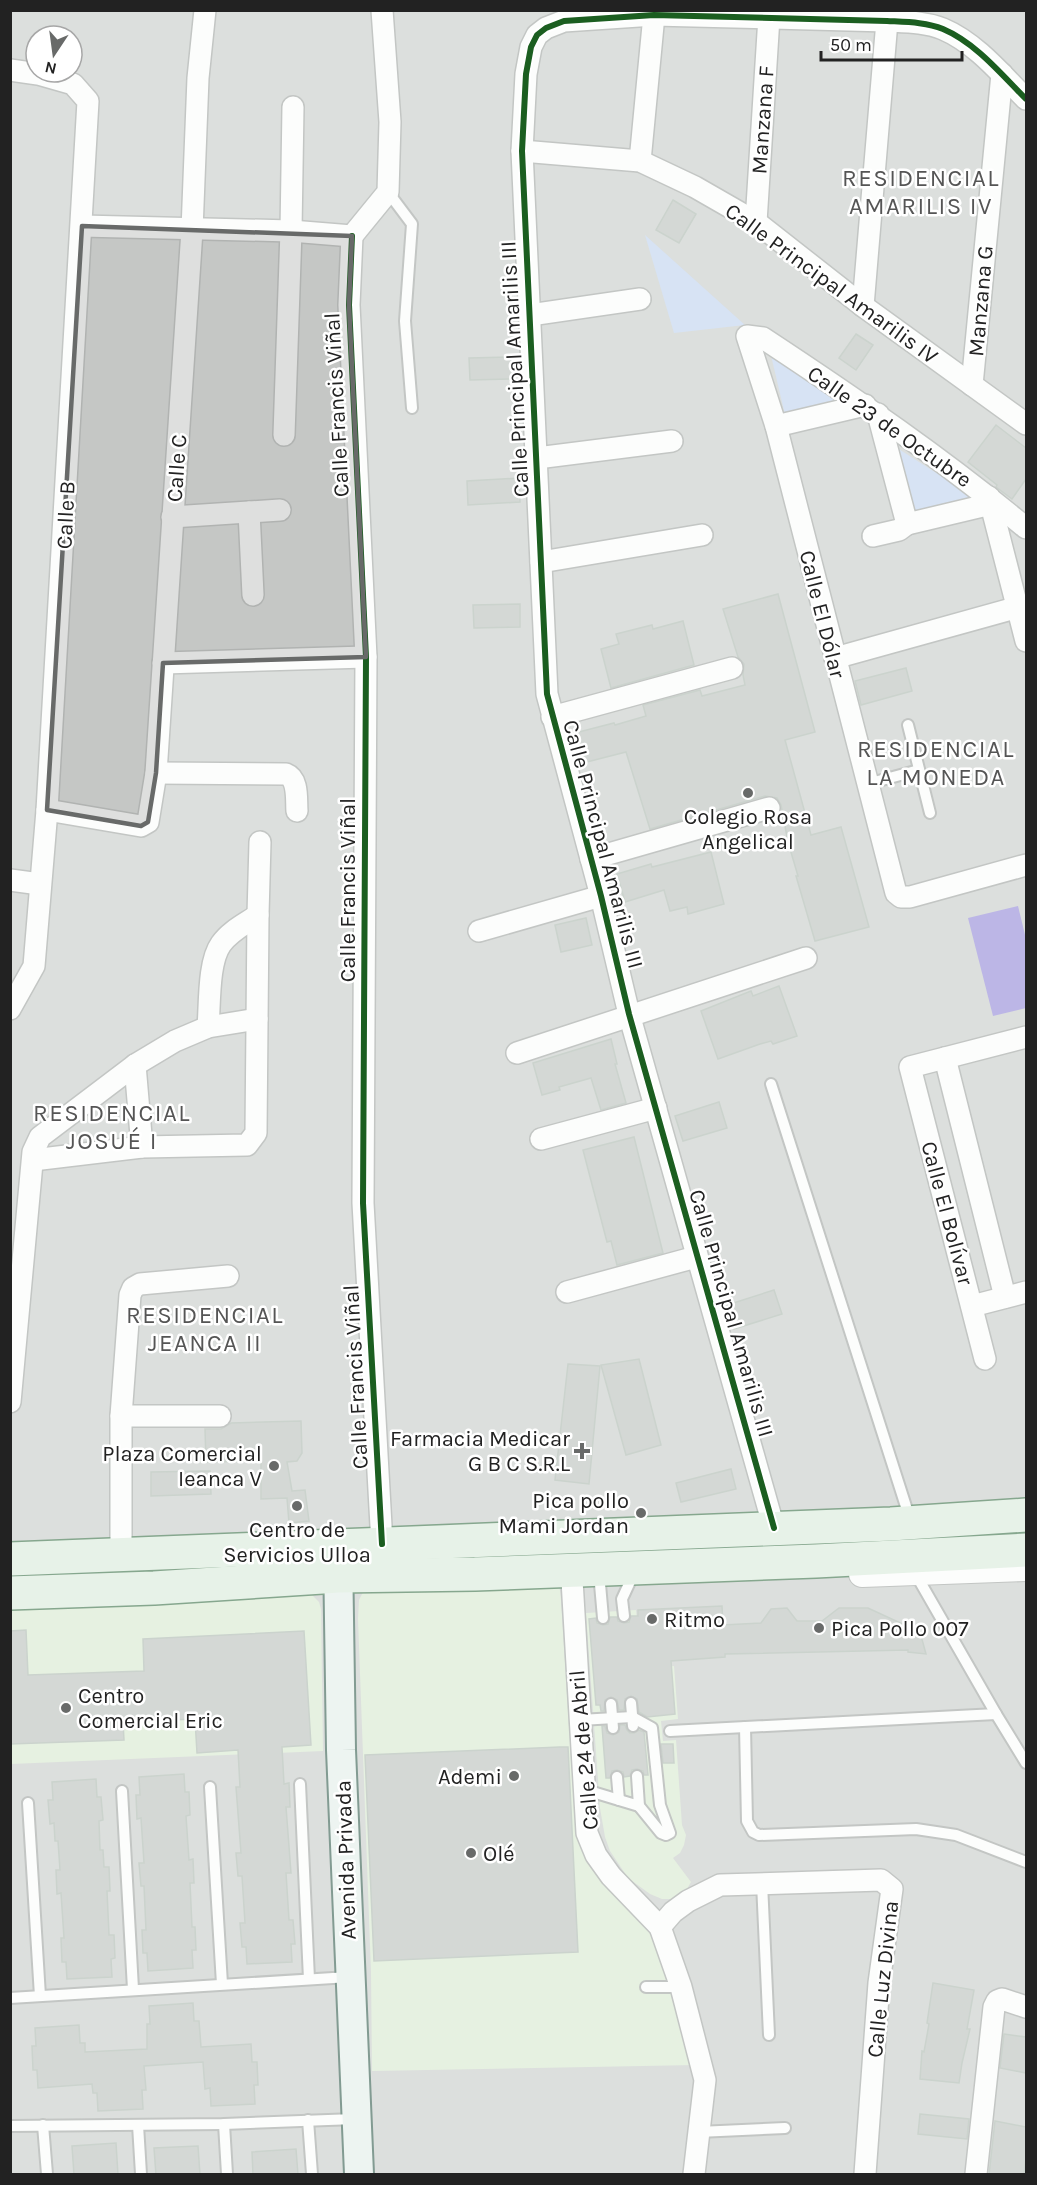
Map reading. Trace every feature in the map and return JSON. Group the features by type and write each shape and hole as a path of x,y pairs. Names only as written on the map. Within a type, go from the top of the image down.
{"main road":[{"path":"10,1559 774,1528 1026,1515"},
{"name":"Avenida Privada","path":"338,1544 341,1750 359,2175"},
{"path":"10,1593 338,1582 476,1574 590,1576 634,1572 910,1565 1026,1550"}],"street":[{"name":"Calle C","path":"47,810 141,826 148,822 156,773 192,230 198,78 205,10"},
{"path":"82,226 291,231 352,236 388,192 390,122 382,10"},
{"path":"640,161 654,15"},
{"name":"Calle Principal Amarilis III","path":"774,1528 629,1014 601,896 547,694 522,151 526,74 531,47 537,35 546,28 564,21 654,15 917,22 942,29 964,40 1026,99"},
{"name":"Manzana F","path":"756,222 769,17"},
{"path":"863,306 887,21"},
{"name":"Calle B","path":"10,70 38,74 73,84 88,101 47,810 33,966 10,1009"},
{"name":"Manzana G","path":"972,385 1002,74"},
{"path":"284,435 293,107"},
{"name":"Calle Principal Amarilis IV","path":"522,151 640,161 695,187 756,222 863,306 1026,423"},
{"name":"Calle Francis Viñal","path":"352,236 349,305 366,657 363,1203 382,1544"},
{"path":"530,315 640,299"},
{"name":"Calle 23 de Octubre","path":"747,336 763,338 871,410 1026,528"},
{"name":"Calle El Dólar","path":"747,336 776,426 896,893 902,897 910,897 1026,866"},
{"path":"776,426 871,410 907,524"},
{"path":"537,458 672,441"},
{"path":"873,536 899,530 907,524 990,500 1022,606 1026,641"},
{"path":"172,517 280,510"},
{"path":"249,513 253,595"},
{"path":"541,562 702,535"},
{"path":"835,658 1022,606"},
{"path":"163,663 366,657"},
{"path":"552,717 732,668"},
{"path":"156,773 286,774 294,781 297,812"},
{"path":"591,859 769,808"},
{"path":"33,1160 142,1148 247,1145 252,1140 256,1133 260,842"},
{"path":"10,880 40,884"},
{"path":"479,931 601,896"},
{"path":"208,1027 214,959 220,945 229,935 258,915"},
{"path":"517,1053 629,1014 806,958"},
{"path":"10,1402 33,1152 40,1137 135,1065 175,1041 208,1027 257,1019"},
{"path":"945,1058 1026,1037"},
{"name":"Calle El Bolívar","path":"985,1359 910,1067 945,1058 1005,1297"},
{"path":"135,1065 142,1148"},
{"path":"541,1140 656,1108"},
{"path":"567,1292 696,1257"},
{"path":"121,1555 121,1416 130,1295 133,1288 140,1284 228,1276"},
{"path":"972,1306 1026,1292"},
{"path":"121,1416 220,1416"},
{"path":"910,1565 1026,1568"},
{"name":"Calle 24 de Abril","path":"590,1576 583,1646 580,1720 587,1833 596,1855 611,1876 660,1927 681,1987 705,2080 694,2175"},
{"path":"10,1608 120,1603 338,1582"},
{"name":"Calle Luz Divina","path":"660,1927 673,1912 704,1892 720,1885 881,1880 892,1889 879,1983 865,2175"},
{"path":"976,2175 994,2007 997,2001 1002,2000 1026,2007"}],"lane":[{"path":"388,192 412,224 405,321 412,408"},
{"path":"908,725 930,813"},
{"path":"867,784 919,770"},
{"path":"771,1084 911,1522"},
{"path":"910,1565 1026,1763"},
{"path":"624,1616 622,1599 634,1572"},
{"path":"590,1576 603,1618"},
{"path":"631,1703 632,1721"},
{"path":"610,1704 613,1723"},
{"path":"670,1731 996,1714"},
{"path":"580,1720 613,1723 632,1721 652,1728 660,1805 669,1834 661,1833 639,1806 586,1790"},
{"path":"745,1727 747,1821 753,1832 759,1835 926,1830 956,1835 1026,1862"},
{"path":"637,1776 639,1806"},
{"path":"617,1777 619,1800"},
{"path":"300,1785 309,1979"},
{"path":"210,1787 222,1984"},
{"path":"122,1791 133,1989"},
{"path":"28,1803 40,1996"},
{"path":"762,1883 769,2035"},
{"path":"10,1998 350,1977"},
{"path":"646,1987 681,1987"},
{"path":"10,2126 224,2124 356,2118"},
{"path":"308,2120 312,2175"},
{"path":"224,2124 227,2175"},
{"path":"43,2125 47,2175"},
{"path":"138,2125 141,2175"},
{"path":"698,2132 785,2128"}],"highlighted area":[{"path":"82,226 352,236 349,305 366,657 163,663 156,773 148,822 141,826 47,810"}],"shaded area":[{"path":"11,11 1026,11 1026,2174 11,2174"},
{"path":"645,235 745,325 674,333"},
{"path":"769,347 847,405 786,419"},
{"path":"894,446 974,497 914,512"},
{"path":"1018,906 1026,939 1026,1008 993,1016 968,918"},
{"path":"555,1581 560,1590 574,1805 578,1829 646,1926 666,1962 696,2065 372,2071 359,1600 365,1588"},
{"path":"10,1593 310,1593 319,1602 321,1609 323,1751 11,1764"},
{"path":"636,1610 642,1668 674,1666 678,1719 661,1721 663,1741 676,1740 682,1825 686,1835 680,1853 673,1858 691,1882 687,1889 672,1899 662,1899 650,1894 628,1878 610,1851 600,1808 586,1613"}],"building":[{"path":"673,200 696,214 679,243 656,230"},
{"path":"856,334 873,345 856,370 839,358"},
{"path":"511,357 512,379 470,380 469,358"},
{"path":"996,425 1026,448 1026,479 1012,499 968,462"},
{"path":"519,478 520,502 468,505 467,481"},
{"path":"778,594 815,732 785,740 811,835 841,827 869,927 815,941 796,876 798,876 788,842 781,805 777,798 765,796 650,829 626,752 579,764 571,734 646,716 643,705 700,690 702,696 745,685 744,664 738,657 723,609"},
{"path":"520,604 520,627 474,628 473,605"},
{"path":"683,621 694,665 611,688 601,649 619,644 616,634 652,625 653,629"},
{"path":"906,668 912,691 861,705 855,681"},
{"path":"711,852 724,904 688,914 687,907 670,911 664,890 625,902 617,874 651,864 652,867"},
{"path":"586,918 592,945 561,952 555,925"},
{"path":"779,986 797,1036 773,1044 771,1041 760,1044 718,1059 701,1011 751,991 753,996"},
{"path":"611,1039 617,1064 615,1064 626,1103 601,1110 591,1078 559,1087 560,1090 542,1095 533,1063"},
{"path":"719,1102 727,1128 683,1141 675,1116"},
{"path":"634,1137 663,1253 617,1265 611,1241 607,1242 583,1150"},
{"path":"774,1290 782,1314 734,1329 727,1305"},
{"path":"639,1359 661,1445 626,1455 601,1365"},
{"path":"568,1364 600,1366 589,1484 555,1480"},
{"name":"Plaza Comercial Ieanca V","path":"301,1421 302,1453 297,1461 287,1462 292,1491 305,1490 309,1521 289,1523 287,1498 261,1499 261,1461 206,1462 205,1429 221,1429 231,1423"},
{"path":"731,1469 736,1489 681,1502 676,1483"},
{"path":"210,1471 211,1494 151,1496 151,1472"},
{"path":"722,1606 723,1625 761,1623 771,1609 787,1608 797,1621 822,1621 839,1608 868,1608 920,1632 926,1654 908,1652 908,1650 725,1654 725,1657 671,1661 675,1714 647,1717 639,1712 637,1699 631,1696 625,1699 624,1710 619,1710 617,1700 611,1697 605,1700 604,1711 601,1711 600,1705 596,1705 589,1619 596,1618 597,1623 603,1625 608,1624 610,1617 617,1617 618,1621 624,1623 629,1622 631,1616 638,1616 638,1610"},
{"path":"26,1630 28,1675 144,1671 143,1639 304,1631 311,1745 282,1747 284,1784 289,1783 290,1807 286,1807 291,1873 286,1873 289,1920 293,1920 295,1944 291,1944 292,1962 247,1964 246,1947 242,1947 240,1923 245,1923 242,1876 238,1876 236,1853 241,1853 236,1787 240,1787 238,1750 197,1753 195,1719 123,1722 124,1740 10,1744 10,1631"},
{"path":"620,1725 625,1725 630,1733 639,1730 644,1732 648,1775 644,1775 643,1771 637,1769 632,1770 630,1776 624,1777 623,1772 617,1770 612,1771 610,1778 606,1778 602,1726 605,1726 607,1733 613,1735 619,1732"},
{"path":"661,1744 673,1744 674,1763 663,1763"},
{"name":"Olé","path":"568,1747 578,1952 374,1961 365,1755"},
{"path":"184,1774 185,1792 189,1792 190,1815 186,1816 189,1860 193,1859 194,1883 190,1883 192,1927 195,1927 196,1950 192,1950 193,1968 148,1971 147,1953 143,1953 142,1930 146,1930 144,1886 141,1886 139,1863 144,1863 141,1818 137,1819 136,1795 140,1795 139,1777"},
{"path":"96,1779 97,1797 101,1797 103,1820 99,1821 100,1850 103,1850 104,1867 109,1867 110,1891 107,1891 109,1935 114,1935 115,1958 111,1959 112,1977 67,1979 66,1962 62,1962 61,1938 64,1938 61,1893 57,1894 56,1870 60,1870 58,1841 55,1841 54,1823 50,1824 48,1800 53,1800 52,1782"},
{"path":"933,1983 974,1990 967,2029 970,2029 959,2083 920,2079"},
{"path":"193,2003 194,2021 199,2021 201,2047 251,2044 252,2062 257,2062 258,2085 254,2085 255,2104 211,2106 210,2088 205,2089 203,2062 144,2066 146,2090 142,2090 143,2109 98,2111 97,2093 93,2093 92,2084 38,2088 37,2070 33,2070 32,2046 36,2046 35,2028 79,2025 80,2043 85,2043 85,2052 147,2049 147,2024 150,2024 149,2006"},
{"path":"1004,2034 1026,2037 1026,2073 1000,2068"},
{"path":"920,2114 969,2119 967,2139 918,2134"},
{"path":"995,2121 1026,2127 1024,2175 989,2175"},
{"path":"116,2143 118,2175 74,2175 72,2146"},
{"path":"198,2146 200,2175 156,2175 154,2148"},
{"path":"296,2149 298,2175 253,2175 252,2152"}],"cycle path":[{"path":"774,1528 629,1014 601,896 547,694 522,151 526,74 531,47 537,35 546,28 564,21 654,15 901,22 930,25 967,42 1026,99"},
{"path":"352,236 349,305 366,657 363,1203 382,1544"}],"place":[{"name":"Colegio Rosa Angelical","path":"748,793"},
{"name":"Farmacia Medicar G B C S.R.L","path":"582,1451"},
{"name":"Plaza Comercial Ieanca V","path":"274,1466"},
{"name":"Centro de Servicios Ulloa","path":"297,1506"},
{"name":"Pica pollo Mami Jordan","path":"641,1513"},
{"name":"Ritmo","path":"652,1619"},
{"name":"Pica Pollo 007","path":"819,1628"},
{"name":"Centro Comercial Eric","path":"66,1708"},
{"name":"Ademi","path":"514,1776"},
{"name":"Olé","path":"471,1853"}],"district":[{"name":"RESIDENCIAL AMARILIS IV","path":"921,192"},
{"name":"RESIDENCIAL LA MONEDA","path":"936,763"},
{"name":"RESIDENCIAL JOSUÉ I","path":"112,1127"},
{"name":"RESIDENCIAL JEANCA II","path":"205,1329"}]}
